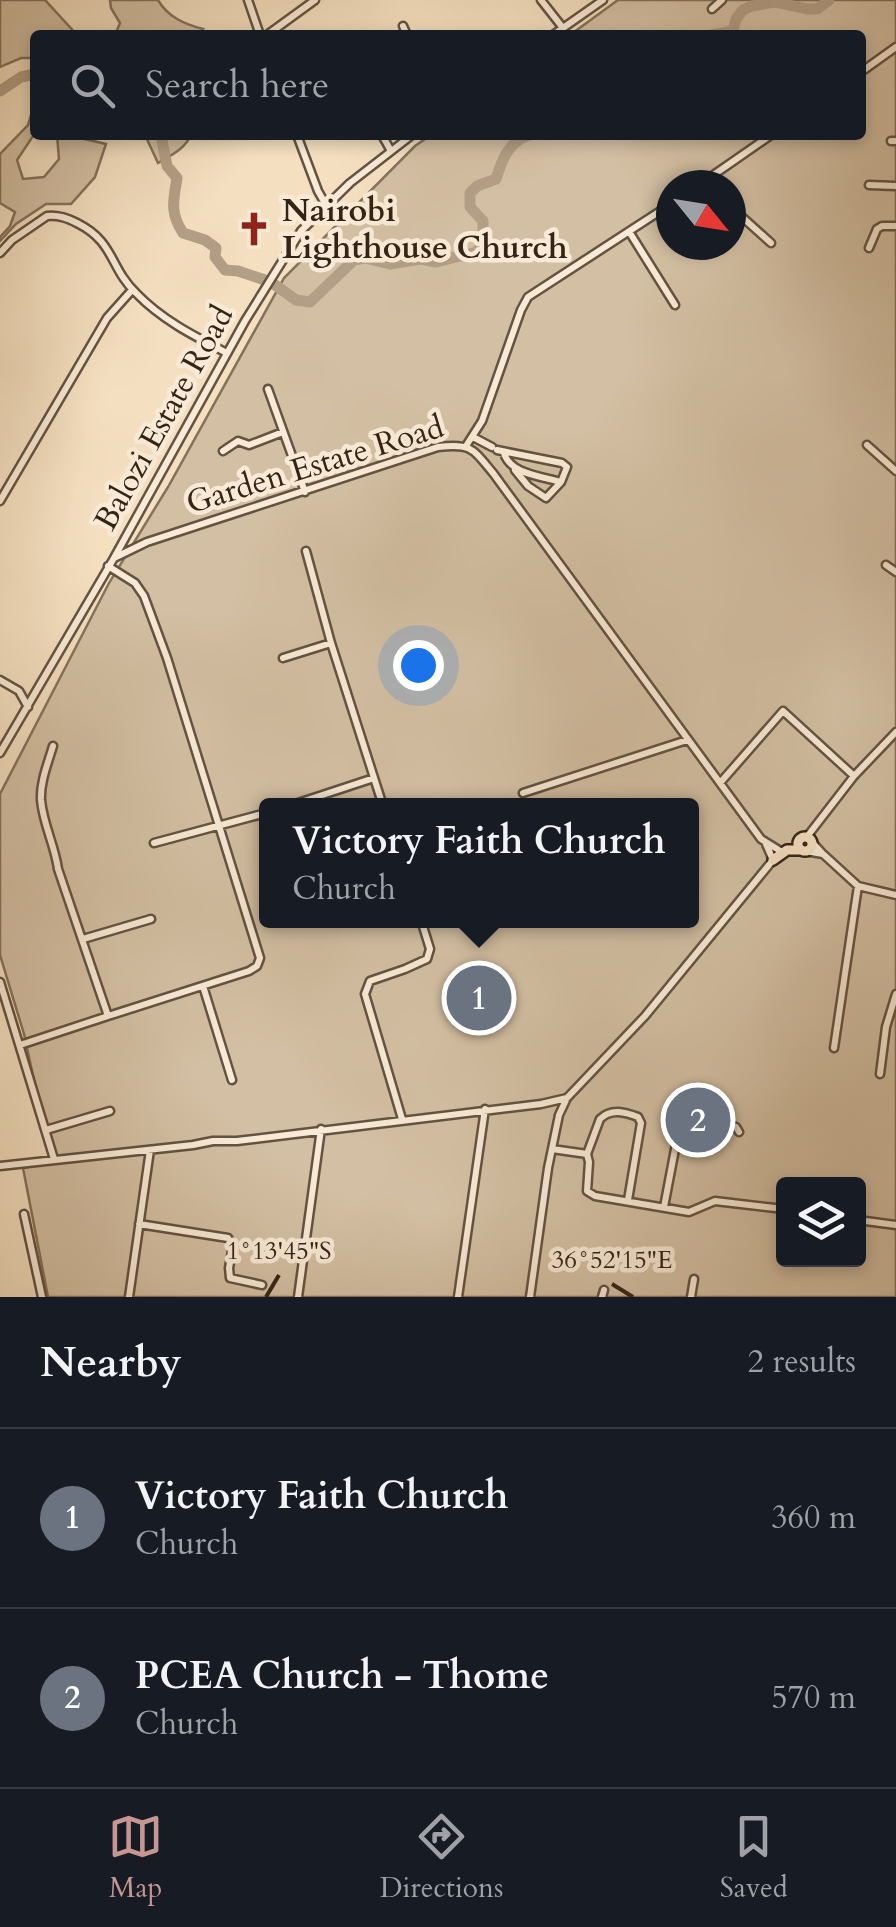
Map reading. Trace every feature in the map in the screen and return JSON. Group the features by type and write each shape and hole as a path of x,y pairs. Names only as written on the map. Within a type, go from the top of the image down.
{"main road":[{"path":"772,860 804,844"}],"street":[{"path":"248,0 262,30"},
{"path":"271,30 315,0"},
{"path":"541,0 563,28"},
{"path":"712,9 722,0"},
{"path":"560,30 597,2"},
{"path":"403,26 405,30"},
{"path":"866,68 896,47"},
{"path":"299,140 326,205"},
{"path":"385,140 391,152"},
{"name":"Balozi Estate Road","path":"114,558 227,353 302,231 350,183 406,140"},
{"path":"722,170 764,140"},
{"path":"869,185 896,186"},
{"path":"0,253 12,240 53,214 83,226 102,240 132,290 176,326 227,353"},
{"path":"466,446 490,402 528,297 656,215"},
{"path":"746,221 771,243"},
{"path":"869,248 877,229 896,226"},
{"path":"630,233 675,305"},
{"path":"0,501 107,318 132,290"},
{"path":"268,389 305,492"},
{"path":"222,451 238,440 249,445 283,432"},
{"path":"473,437 498,450 567,467 561,482 546,498 528,486 498,450"},
{"path":"866,445 896,471"},
{"name":"Garden Estate Road","path":"0,753 114,558 147,542 438,448 466,446 493,473 765,842 784,851"},
{"path":"514,468 561,482"},
{"path":"131,526 135,538 147,542"},
{"path":"306,550 380,798"},
{"path":"886,564 896,572"},
{"path":"20,1044 254,969 260,958 144,596 135,584 108,566"},
{"path":"283,658 331,643"},
{"path":"0,680 18,691 28,707"},
{"path":"18,691 39,688"},
{"path":"720,782 783,711 854,776"},
{"path":"896,732 854,776 804,844 840,867 858,886 896,895"},
{"path":"524,793 688,740"},
{"path":"53,746 44,775 42,803 58,870 108,1016"},
{"path":"313,798 374,778"},
{"path":"154,843 259,814"},
{"path":"530,1297 552,1149 567,1098 645,1016 772,860 765,842"},
{"path":"834,1048 858,886"},
{"path":"82,939 151,919"},
{"path":"402,1119 365,994 370,981 427,958 430,948 424,928"},
{"path":"0,982 2,1000 20,1044 54,1159"},
{"path":"203,986 232,1080"},
{"path":"880,1074 886,1027 896,994"},
{"path":"0,1166 567,1098"},
{"path":"542,1104 559,1116"},
{"path":"458,1297 485,1109"},
{"path":"46,1130 110,1110"},
{"path":"628,1200 642,1123 638,1117 618,1112 604,1114 587,1154 589,1194 688,1212 715,1201 776,1207"},
{"path":"728,1126 740,1132"},
{"path":"298,1297 321,1129"},
{"path":"664,1208 676,1144"},
{"path":"552,1149 587,1154"},
{"path":"129,1297 150,1150"},
{"path":"24,1214 42,1297"},
{"path":"866,1221 896,1225"},
{"path":"140,1224 228,1238 232,1246 230,1278 262,1286"},
{"path":"692,1297 694,1279"}],"shaded area":[{"path":"0,0 45,0 72,30 30,30 30,58 0,67"},
{"path":"110,0 158,0 177,19 203,29 117,30 120,23"},
{"path":"618,0 896,0 896,1297 48,1297 23,1168 52,1163 24,1034 0,955 0,794 109,583 168,487 284,278 424,140 866,140 866,30 577,30"},
{"path":"30,118 30,140 17,160 23,179 44,177 59,159 57,140 106,144 95,177 71,204 46,204 16,224 0,241 15,212 0,203 0,154"},
{"path":"147,140 188,140 181,148 158,163"}],"waterway":[{"path":"733,30 743,10 752,6 775,2 817,9 829,0"},
{"path":"0,91 30,75"},
{"path":"162,140 167,166 177,178 174,207 183,233 216,248 215,257 225,270 265,280"},
{"path":"275,285 296,300 310,302 354,260 365,258 390,264 421,259 436,262 477,252 483,241 483,221 470,207 470,193 496,179 511,147 520,140"}],"place":[{"name":"Nairobi Lighthouse Church","path":"254,229"},
{"name":"Victory Faith Church","path":"479,998"},
{"name":"PCEA Church - Thome","path":"698,1120"}]}
